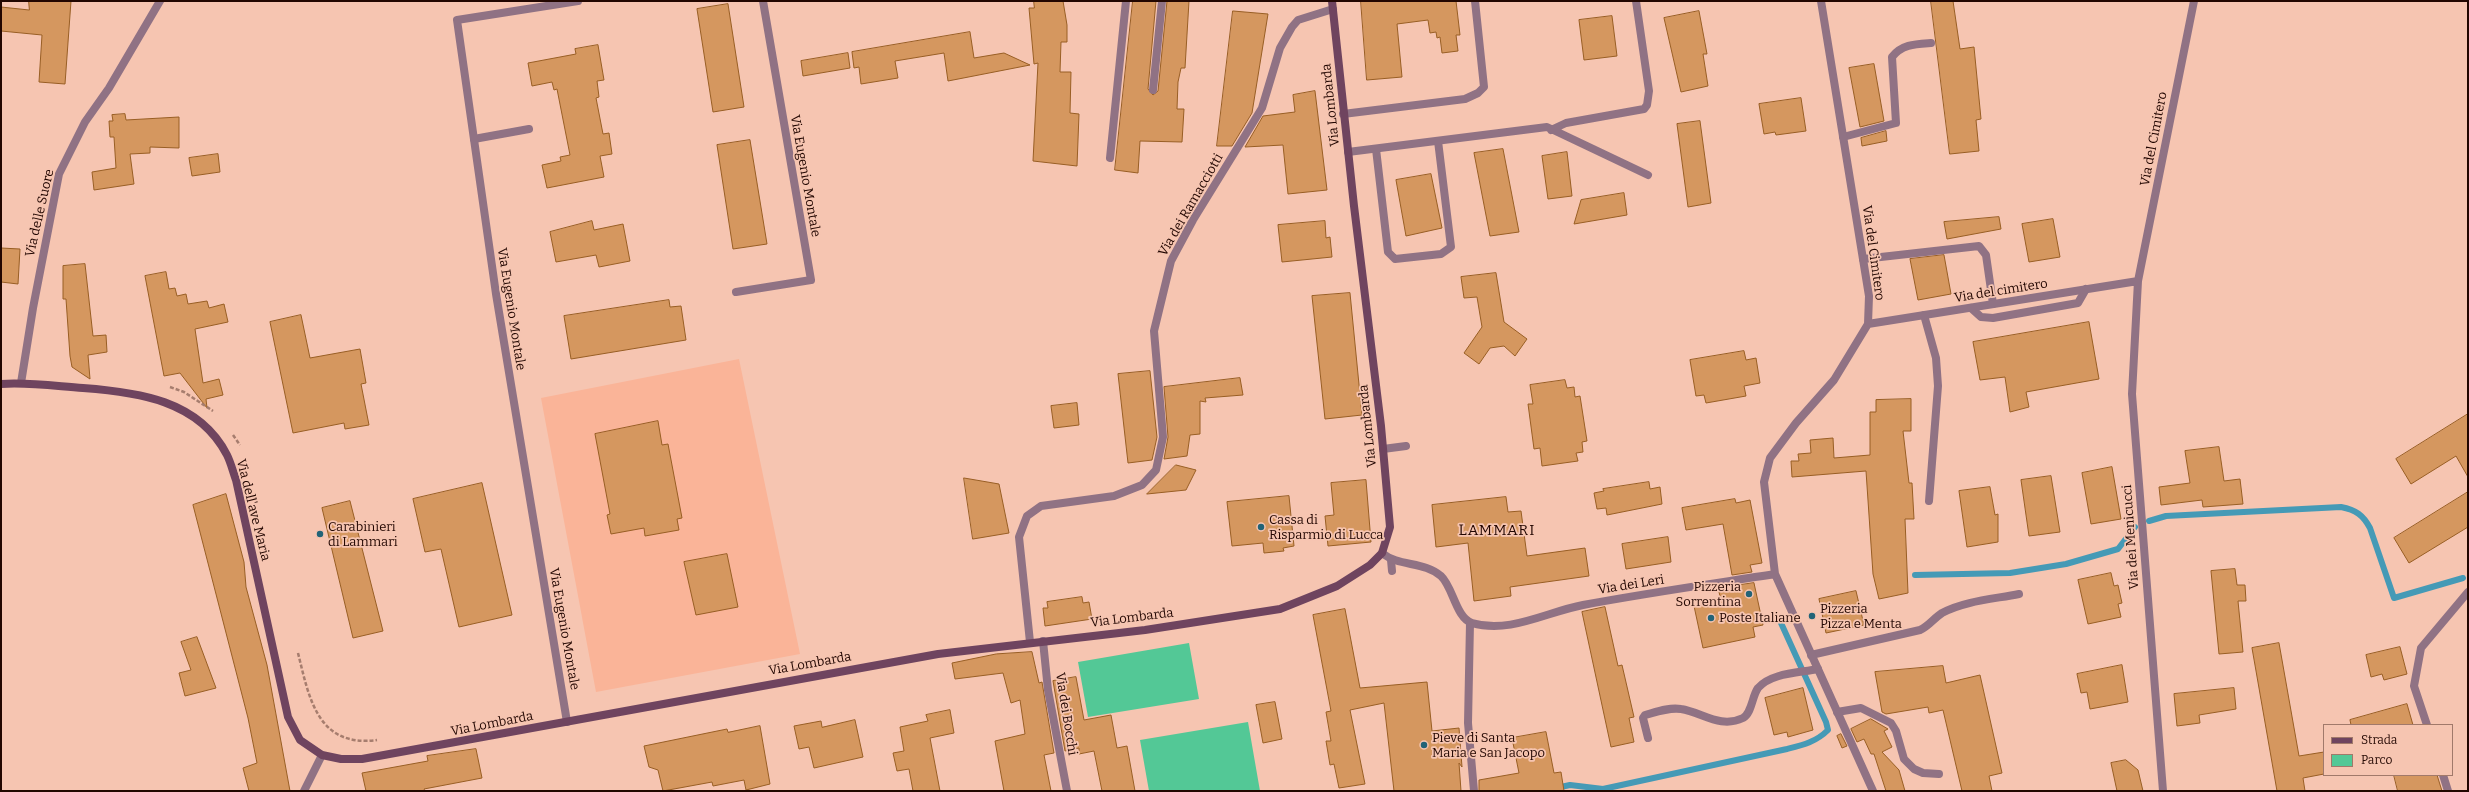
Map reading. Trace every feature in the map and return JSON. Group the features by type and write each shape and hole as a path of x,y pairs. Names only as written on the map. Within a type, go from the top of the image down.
{"street":[{"name":"Via delle Suore","path":"21,383 32,308 59,174 85,122 109,88 160,1"},
{"name":"Via Eugenio Montale","path":"567,722 497,301 457,20 578,1"},
{"name":"Via Eugenio Montale","path":"736,292 811,280 763,1"},
{"path":"1110,158 1126,1"},
{"path":"1152,90 1162,1"},
{"path":"1344,114 1465,99 1478,93 1484,87 1476,1"},
{"path":"1551,130 1566,123 1644,109 1647,104 1649,91 1636,1"},
{"name":"Via del Cimitero","path":"1775,574 1764,482 1770,458 1796,422 1834,380 1868,324 1869,296 1820,1"},
{"name":"Via del Cimitero","path":"2138,281 2194,1"},
{"name":"Via Lombarda","path":"322,755 341,759 362,759 859,667 1030,642 1145,630 1280,609 1338,586 1370,565 1382,554 1390,527 1383,449 1332,5"},
{"name":"Via dei Ramacciotti","path":"1030,642 1019,537 1027,516 1041,506 1114,496 1142,486 1156,470 1163,437 1154,331 1171,262 1194,220 1262,108 1280,48 1292,27 1298,20 1332,5"},
{"path":"1843,137 1896,123 1892,57 1897,50 1911,44 1931,43"},
{"path":"1348,152 1547,128 1648,175"},
{"path":"474,139 529,129"},
{"path":"1376,149 1388,252 1395,259 1441,254 1451,247 1438,141"},
{"path":"1863,259 1979,246 1986,255 1993,304"},
{"name":"Via del cimitero","path":"1868,324 2138,281"},
{"name":"Via dei Menicucci","path":"2138,281 2132,394 2163,791"},
{"path":"1971,308 1981,317 1993,318 2078,303 2086,289"},
{"path":"1924,315 1936,358 1938,386 1929,501"},
{"name":"Via dell'ave Maria","path":"1,384 21,383 117,391 159,400 188,413 197,419 210,433 226,454 236,480 288,717 300,740 322,755"},
{"path":"1383,449 1406,446"},
{"path":"1382,554 1391,560 1416,564 1441,576 1455,598 1460,613 1470,623 1468,723 1474,791"},
{"path":"1391,560 1392,571"},
{"path":"1775,574 1873,791"},
{"name":"Via dei Leri","path":"1470,623 1500,628 1581,605 1775,574"},
{"path":"2426,724 2414,686 2421,648 2468,592"},
{"path":"1811,655 1920,630 1930,626 1941,614 1954,608 2018,594"},
{"name":"Via dei Bocchi","path":"1043,641 1048,690 1067,791"},
{"path":"1648,738 1644,718 1645,715 1678,709 1724,722 1743,718 1748,713 1758,689 1770,678 1818,669"},
{"path":"1837,712 1861,708 1891,723 1904,759 1914,769 1924,773 1939,774"},
{"path":"304,791 322,755"},
{"path":"2443,776 2448,791"}],"path":[{"path":"163,385 184,392 214,413"},
{"path":"229,429 241,447"},
{"path":"298,653 311,702 316,714 325,724 351,739 365,741 380,739"}],"shaded area":[{"path":"739,359 800,654 596,692 541,398"}],"green space":[{"path":"1189,643 1199,699 1088,717 1078,662"},
{"path":"1248,722 1260,791 1149,791 1140,740"}],"building":[{"path":"29,1 71,1 65,84 39,82 42,35 1,31 1,7 29,10"},
{"path":"1034,1 1063,1 1067,25 1067,42 1061,42 1060,72 1071,72 1070,113 1079,114 1077,166 1033,161 1038,63 1034,64 1029,8 1034,8"},
{"path":"1133,1 1156,1 1148,89 1153,95 1158,91 1167,1 1189,1 1185,68 1181,68 1178,82 1177,109 1184,109 1182,142 1140,141 1138,173 1115,170"},
{"path":"1361,1 1456,1 1460,35 1456,35 1458,51 1442,53 1440,37 1437,38 1436,32 1430,33 1428,20 1397,24 1402,77 1367,80"},
{"path":"1931,1 1953,1 1960,49 1974,47 1981,119 1976,120 1979,151 1950,154"},
{"path":"728,4 744,107 713,112 697,9"},
{"path":"1233,11 1268,14 1252,113 1232,146 1217,146"},
{"path":"1699,11 1707,54 1703,54 1708,86 1681,92 1664,18"},
{"path":"1612,16 1617,56 1584,60 1579,20"},
{"path":"970,32 974,58 1004,53 1030,65 948,81 944,53 895,61 898,78 861,84 859,67 854,68 852,52"},
{"path":"598,45 604,80 597,81 599,97 596,98 603,134 609,133 612,154 600,156 604,177 547,188 542,165 561,161 560,157 570,155 557,89 554,90 552,82 532,86 528,63 576,54 575,49"},
{"path":"848,53 850,68 803,76 801,61"},
{"path":"1874,64 1884,121 1860,127 1849,68"},
{"path":"1315,91 1327,190 1288,194 1283,145 1245,147 1263,116 1295,112 1293,95"},
{"path":"1801,98 1806,131 1776,135 1775,132 1764,134 1759,104"},
{"path":"125,114 126,120 179,117 179,148 150,147 150,153 130,154 134,184 94,190 92,172 116,168 114,137 110,137 109,121 113,121 112,115"},
{"path":"1700,121 1711,203 1688,207 1677,124"},
{"path":"1886,131 1887,141 1862,146 1861,138"},
{"path":"750,140 767,244 733,249 717,145"},
{"path":"1503,149 1519,232 1490,236 1474,153"},
{"path":"1567,152 1572,196 1548,199 1542,156"},
{"path":"218,154 220,172 192,176 189,158"},
{"path":"1431,174 1442,228 1406,236 1396,180"},
{"path":"1624,193 1627,215 1574,224 1581,200"},
{"path":"1999,217 2001,229 1947,239 1944,222"},
{"path":"2053,219 2060,257 2029,262 2022,224"},
{"path":"592,221 594,230 623,224 630,261 599,267 596,255 556,262 550,232"},
{"path":"1325,221 1326,238 1330,237 1332,257 1282,262 1278,225"},
{"path":"1,248 20,249 18,284 1,282"},
{"path":"1944,255 1951,294 1918,300 1910,259"},
{"path":"85,264 93,336 106,335 107,352 88,355 90,379 72,367 66,299 63,299 63,266"},
{"path":"166,272 169,289 175,288 177,296 186,294 188,304 207,301 209,308 224,304 228,322 195,329 203,383 219,379 223,395 206,399 207,408 180,373 164,376 145,276"},
{"path":"1496,273 1504,322 1527,339 1515,356 1504,346 1490,348 1479,364 1464,353 1482,327 1477,297 1464,298 1461,277"},
{"path":"1350,293 1362,415 1325,419 1312,296"},
{"path":"669,300 670,307 681,306 686,340 571,359 564,316"},
{"path":"301,315 310,358 360,349 366,383 361,384 369,425 345,429 344,423 293,433 270,322"},
{"path":"2089,322 2099,379 2026,392 2029,407 2010,412 2005,377 1980,380 1973,342"},
{"path":"1744,351 1746,360 1756,358 1760,383 1744,386 1746,396 1706,403 1704,395 1696,396 1690,360"},
{"path":"1150,371 1157,437 1152,460 1128,463 1118,374"},
{"path":"1240,378 1243,395 1205,398 1206,402 1200,401 1200,434 1190,435 1187,456 1164,459 1168,437 1164,387"},
{"path":"1565,380 1567,388 1574,387 1575,397 1580,396 1587,441 1582,442 1583,452 1576,453 1578,461 1542,466 1540,448 1534,449 1528,404 1533,404 1530,385"},
{"path":"1911,399 1911,431 1903,431 1909,483 1912,483 1914,519 1905,519 1908,593 1879,599 1873,574 1866,471 1792,477 1791,461 1799,461 1798,454 1811,453 1810,440 1833,438 1834,458 1870,455 1870,412 1876,412 1876,400"},
{"path":"1077,403 1079,425 1054,428 1051,406"},
{"path":"2468,414 2468,477 2456,456 2411,484 2396,459"},
{"path":"658,421 662,445 668,444 682,518 677,519 679,530 645,536 644,528 611,534 607,515 610,514 595,434"},
{"path":"2219,447 2224,481 2240,479 2243,504 2203,507 2202,500 2161,505 2159,487 2190,483 2185,451"},
{"path":"1176,465 1196,470 1186,490 1147,494"},
{"path":"2112,467 2121,519 2091,524 2082,473"},
{"path":"2051,476 2060,532 2029,536 2021,480"},
{"path":"964,478 999,484 1009,533 973,539"},
{"path":"1366,480 1371,542 1328,546 1325,516 1334,515 1331,483"},
{"path":"1649,482 1650,489 1660,487 1662,504 1607,515 1606,508 1597,509 1594,493 1604,491 1603,489"},
{"path":"482,483 512,615 459,627 441,549 425,552 413,499"},
{"path":"1990,487 1995,515 1998,514 1998,542 1967,547 1959,491"},
{"path":"2468,492 2468,527 2409,563 2394,538"},
{"path":"226,494 244,562 246,587 267,665 290,791 249,791 243,768 257,763 248,718 193,505"},
{"name":"Cassa di Risparmio di Lucca","path":"1289,496 1294,546 1283,548 1284,551 1264,553 1263,543 1232,546 1227,502"},
{"path":"1506,497 1508,512 1521,511 1527,556 1585,548 1589,576 1510,587 1511,596 1474,601 1468,543 1436,547 1432,505"},
{"path":"1735,499 1736,503 1750,500 1762,563 1750,565 1752,572 1732,575 1723,524 1686,530 1682,508"},
{"path":"350,501 383,631 353,638 322,508"},
{"path":"1668,537 1671,562 1626,569 1622,544"},
{"path":"727,554 738,607 696,615 684,562"},
{"path":"2235,569 2237,585 2245,585 2246,601 2238,601 2243,652 2219,654 2211,571"},
{"path":"2111,573 2114,586 2118,585 2122,603 2118,604 2121,617 2088,624 2078,580"},
{"path":"1754,583 1763,625 1753,627 1755,637 1703,648 1694,606 1721,600 1719,592 1735,589 1734,586"},
{"path":"1856,591 1864,625 1826,633 1819,599"},
{"path":"1082,597 1083,603 1089,602 1092,619 1045,626 1043,608 1048,608 1047,602"},
{"path":"1605,607 1618,666 1622,665 1634,717 1629,718 1634,742 1611,747 1582,612"},
{"path":"1345,609 1360,688 1427,682 1432,731 1459,728 1462,767 1459,763 1461,791 1394,791 1384,703 1350,710 1365,784 1339,788 1334,764 1330,765 1326,741 1331,741 1326,712 1331,711 1313,615"},
{"path":"197,637 216,688 185,696 179,673 191,670 181,642"},
{"path":"2279,643 2299,756 2323,752 2323,774 2303,778 2305,791 2277,791 2252,648"},
{"path":"2400,647 2407,674 2384,680 2382,674 2371,677 2366,655"},
{"path":"1032,652 1039,683 1042,682 1054,753 1044,755 1051,791 1004,791 995,741 1025,734 1020,700 1011,703 1003,673 955,679 952,663 996,654"},
{"path":"2122,665 2128,702 2090,709 2087,692 2081,693 2077,674"},
{"path":"1943,666 1946,683 1980,675 2002,773 1989,776 1992,791 1962,791 1943,710 1929,713 1928,707 1886,714 1882,712 1875,672"},
{"path":"1076,677 1084,720 1111,715 1117,748 1127,746 1135,791 1102,791 1094,751 1079,754 1079,748 1065,751 1053,681"},
{"path":"1803,688 1813,730 1788,737 1787,732 1774,735 1765,698"},
{"path":"2234,688 2236,709 2199,715 2200,723 2177,726 2174,694"},
{"path":"1275,702 1282,739 1263,743 1256,705"},
{"path":"2407,704 2413,724 2351,724 2350,720"},
{"path":"950,710 954,733 930,738 940,791 913,791 909,769 897,771 893,753 904,751 900,727 928,721 926,715"},
{"path":"1871,719 1888,729 1884,731 1892,747 1882,752 1899,770 1905,791 1886,791 1874,754 1871,754 1864,739 1857,742 1851,729"},
{"path":"855,720 863,757 814,768 809,747 799,749 794,726 821,721 822,727"},
{"path":"760,726 770,784 746,790 744,780 713,786 712,782 663,791 658,770 649,767 644,746 727,729 728,732"},
{"path":"1546,732 1554,773 1561,772 1564,791 1479,791 1479,780 1519,773 1512,738"},
{"path":"1841,734 1847,746 1842,748 1837,736"},
{"path":"476,749 482,778 424,789 425,791 366,791 362,773 428,761 427,756"},
{"path":"2126,760 2138,770 2143,791 2117,791 2111,763"},
{"path":"2394,776 2437,776 2442,791 2398,791"}],"waterway":[{"path":"2149,521 2166,516 2341,507 2358,514 2365,520 2370,528 2394,598 2463,578"},
{"path":"1915,575 2010,573 2066,564 2118,549 2135,527"},
{"path":"1556,788 1570,785 1603,789 1787,749 1819,737 1828,730 1826,722 1781,623"}],"place":[{"name":"Cassa di Risparmio di Lucca","path":"1261,527"},
{"name":"Carabinieri di Lammari","path":"320,534"},
{"name":"Pizzeria Sorrentina","path":"1749,594"},
{"name":"Pizzeria Pizza e Menta","path":"1812,616"},
{"name":"Poste Italiane","path":"1711,618"},
{"name":"Pieve di Santa Maria e San Jacopo","path":"1424,745"}],"district":[{"name":"LAMMARI","path":"1497,531"}]}
